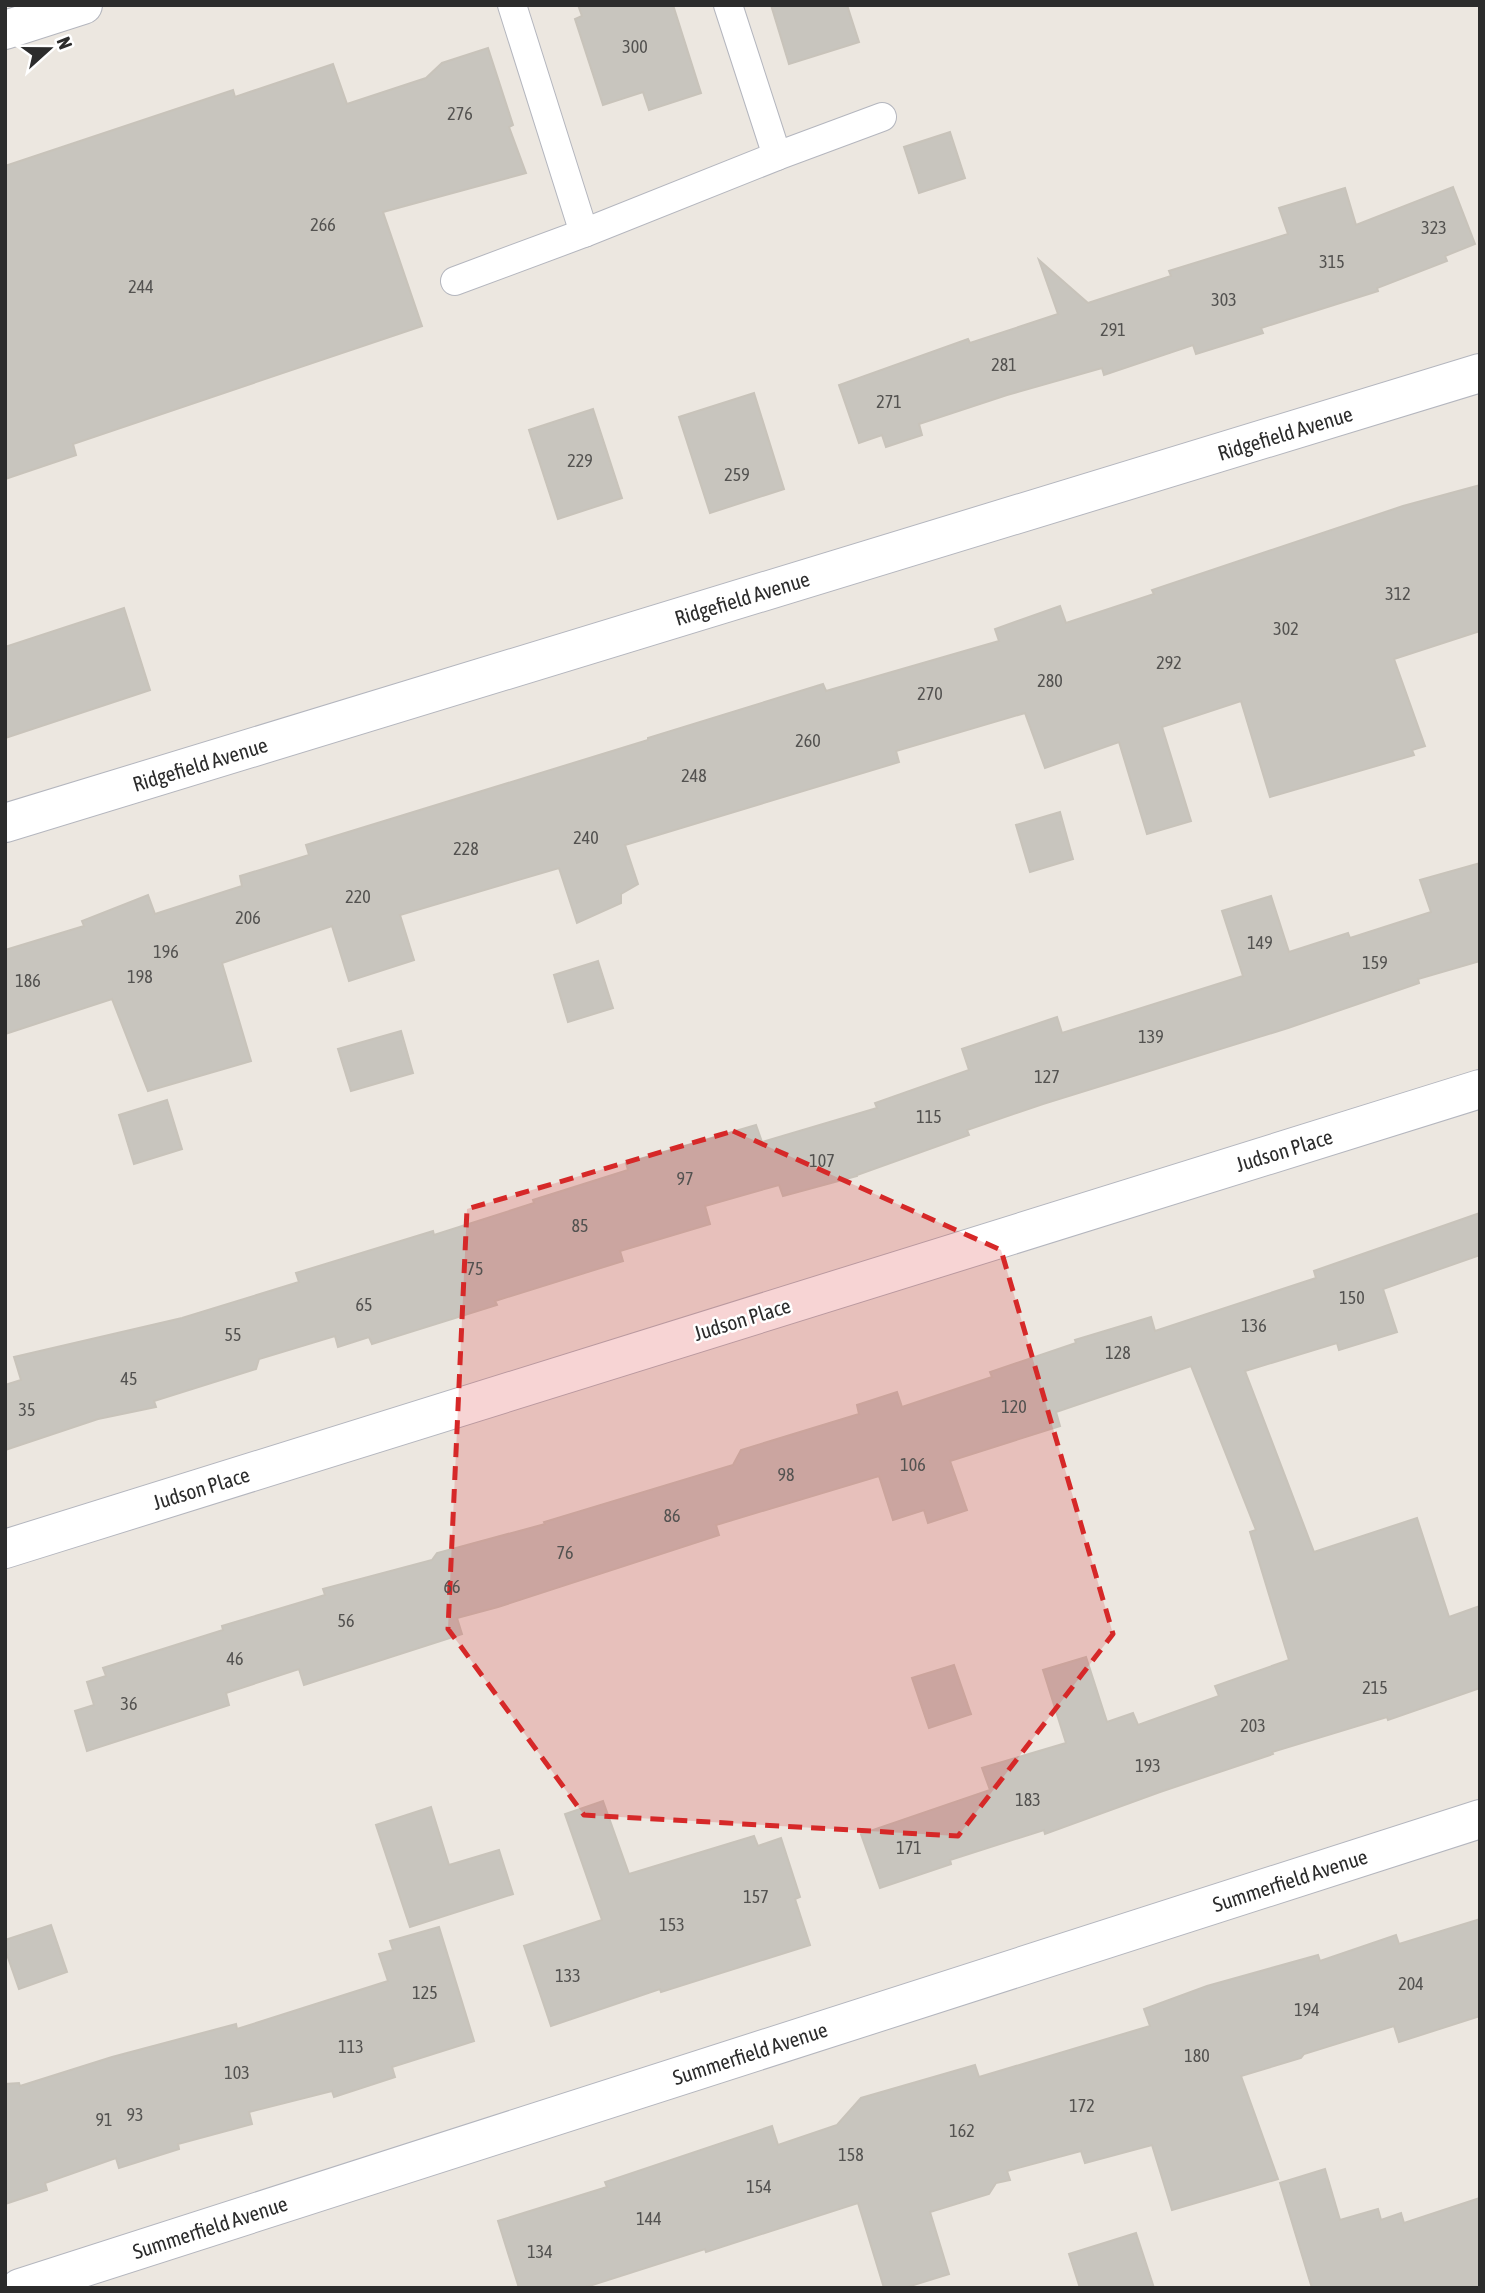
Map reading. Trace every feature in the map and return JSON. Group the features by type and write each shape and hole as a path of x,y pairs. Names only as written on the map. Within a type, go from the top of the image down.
{"street":[{"path":"5,30 83,5"},
{"name":"Ridgefield Avenue","path":"5,823 1480,373"},
{"name":"Judson Place","path":"5,1549 1480,1089"},
{"name":"Summerfield Avenue","path":"20,2288 1480,1819"}],"lane":[{"path":"512,5 584,233"},
{"path":"728,5 777,156"},
{"path":"454,281 882,117"}],"highlighted area":[{"path":"733,1131 1001,1250 1113,1634 958,1836 584,1815 448,1629 467,1209"}],"building":[{"path":"578,5 673,5 701,93 649,110 643,92 603,105 575,19 582,16"},
{"path":"771,5 847,5 859,42 789,64"},
{"path":"488,48 513,125 509,127 526,173 383,212 422,326 73,444 76,455 5,479 5,166 233,90 235,97 333,64 347,104 426,78 442,63"},
{"path":"950,132 965,178 919,193 904,147"},
{"path":"1453,187 1475,244 1445,256 1447,261 1377,288 1378,291 1261,328 1263,333 1196,354 1193,345 1104,375 1102,368 1007,395 919,424 922,435 886,447 882,435 859,443 839,385 968,339 970,343 1058,314 1039,260 1088,303 1171,276 1169,271 1288,234 1279,208 1345,188 1356,225"},
{"path":"754,393 784,489 710,513 679,417"},
{"path":"593,409 622,498 558,519 529,430"},
{"path":"1480,485 1480,631 1394,659 1425,746 1412,750 1414,755 1270,797 1241,701 1162,727 1191,821 1147,834 1119,742 1045,768 1025,713 896,751 899,762 625,845 638,884 621,894 621,903 577,923 559,868 400,915 414,960 349,981 332,926 222,963 251,1061 148,1091 112,999 5,1034 5,950 84,926 82,921 148,895 155,914 242,886 240,876 309,855 306,845 823,684 826,691 999,641 995,629 1060,606 1066,623 1154,594 1152,590 1403,506"},
{"path":"124,608 150,690 5,738 5,647"},
{"path":"1060,812 1073,859 1030,872 1016,825"},
{"path":"1480,863 1480,961 1418,979 1419,983 1288,1028 967,1130 969,1135 857,1176 783,1196 779,1185 705,1206 710,1224 620,1251 623,1261 495,1301 497,1305 372,1344 369,1337 338,1347 335,1336 259,1359 256,1369 154,1401 156,1407 98,1419 5,1450 5,1385 21,1380 14,1357 182,1318 299,1282 296,1273 433,1231 434,1235 534,1203 533,1200 628,1170 626,1163 756,1125 762,1142 877,1108 875,1103 969,1070 962,1049 1057,1017 1062,1033 1243,976 1222,911 1271,896 1289,952 1348,933 1350,938 1431,912 1420,880"},
{"path":"598,961 613,1008 568,1022 554,975"},
{"path":"401,1031 413,1073 351,1091 338,1049"},
{"path":"167,1100 182,1149 134,1164 119,1115"},
{"path":"1480,1213 1480,1255 1383,1289 1397,1332 1339,1350 1337,1343 1245,1371 1314,1552 1417,1518 1449,1617 1480,1606 1480,1688 1388,1720 1387,1717 1272,1752 1273,1754 1045,1834 1044,1830 950,1860 951,1864 880,1888 861,1834 990,1790 982,1768 1066,1743 1043,1670 1086,1657 1107,1722 1133,1713 1138,1725 1219,1696 1215,1686 1289,1660 1250,1532 1256,1530 1191,1366 1056,1412 1060,1426 950,1461 967,1510 928,1523 924,1510 893,1520 879,1476 716,1525 719,1535 457,1618 462,1634 304,1685 299,1669 226,1693 229,1705 87,1751 75,1711 94,1705 87,1682 106,1676 103,1668 223,1630 222,1626 325,1595 323,1589 432,1560 437,1553 545,1524 544,1522 733,1465 741,1450 859,1414 857,1405 897,1392 902,1407 992,1377 990,1372 1076,1343 1075,1340 1151,1317 1155,1331 1316,1278 1314,1271"},
{"path":"954,1665 971,1714 929,1728 912,1678"},
{"path":"603,1801 629,1874 754,1836 758,1846 781,1838 800,1897 795,1899 810,1945 661,1992 660,1989 551,2026 524,1946 602,1920 565,1814"},
{"path":"431,1807 449,1865 499,1850 513,1894 410,1927 376,1825"},
{"path":"1480,1919 1480,2016 1399,2042 1394,2026 1241,2076 1278,2179 1172,2210 1152,2145 1085,2163 1081,2151 1007,2171 1010,2180 996,2183 989,2194 930,2212 949,2274 904,2288 884,2288 858,2203 583,2288 519,2288 498,2221 607,2187 605,2182 772,2126 778,2145 837,2125 861,2098 975,2065 979,2077 1150,2026 1144,2009 1207,1986 1318,1955 1320,1961 1396,1935 1399,1944"},
{"path":"51,1925 67,1972 19,1989 5,1949 5,1940"},
{"path":"439,1927 474,2041 392,2067 395,2077 334,2097 332,2091 249,2112 252,2124 178,2144 179,2149 119,2168 116,2158 45,2183 47,2190 5,2204 5,2084 19,2083 20,2086 112,2057 236,2024 237,2029 388,1981 379,1954 393,1950 390,1941"},
{"path":"1325,2169 1340,2220 1378,2209 1381,2220 1401,2213 1404,2223 1480,2198 1480,2288 1312,2288 1280,2183"},
{"path":"1136,2233 1154,2288 1080,2288 1069,2254"}]}
